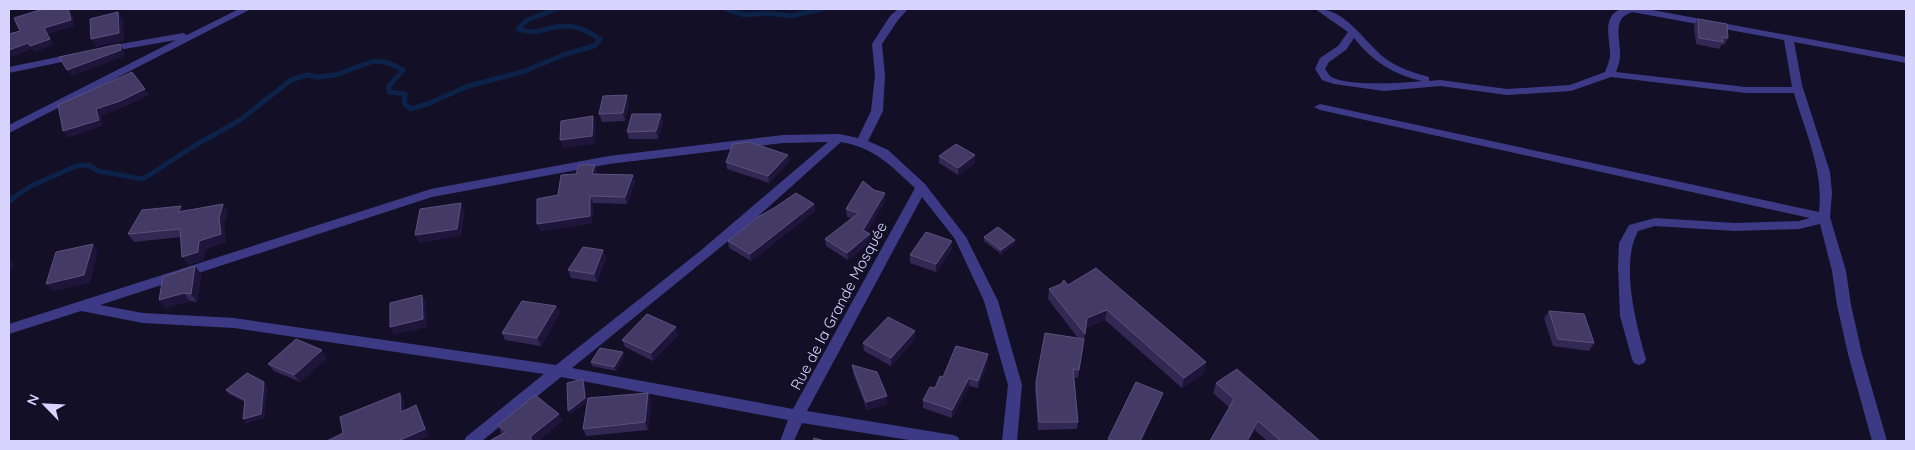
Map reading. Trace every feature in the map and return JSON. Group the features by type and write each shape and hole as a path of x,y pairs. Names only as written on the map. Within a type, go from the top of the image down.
{"street":[{"path":"9,129 246,9"},
{"path":"862,142 877,111 880,75 877,44 894,18 903,9"},
{"path":"1320,9 1354,31 1384,65 1407,75 1440,83 1507,92 1571,88 1610,74 1746,90 1799,90"},
{"path":"1610,74 1616,56 1612,37 1614,20 1623,10 1632,9 1906,60"},
{"path":"1354,31 1342,48 1324,60 1320,68 1326,78 1338,82 1384,88 1440,83"},
{"path":"9,70 142,42 194,35"},
{"path":"1789,39 1790,59 1821,155 1825,173 1827,199 1824,217 1839,271 1844,305 1855,354 1880,441"},
{"path":"1320,107 1824,217"},
{"path":"471,441 712,249 839,138"},
{"path":"9,329 432,192 609,160 783,139 839,138 862,142 884,153 921,187 960,237 991,301 1015,385 1010,441"},
{"name":"Rue de la Grande Mosquée","path":"787,441 797,416 921,187"},
{"path":"1639,360 1627,316 1625,276 1625,243 1634,228 1655,222 1734,227 1799,225 1810,224 1824,217"},
{"path":"82,306 143,318 234,323 558,371 932,440 953,441"}],"building":[{"path":"43,9 68,9 71,20 44,28 50,39 30,46 28,43 9,50 9,34 20,31 14,18"},
{"path":"118,12 119,33 91,39 90,19"},
{"path":"1698,19 1727,24 1728,38 1722,37 1723,42 1699,38"},
{"path":"120,44 121,50 67,70 59,57"},
{"path":"132,72 145,89 120,101 96,109 99,120 63,131 58,105"},
{"path":"627,95 623,113 599,114 603,96"},
{"path":"632,114 661,114 656,131 627,132"},
{"path":"593,116 592,136 560,140 561,121"},
{"path":"749,142 788,155 768,176 726,162 733,144"},
{"path":"956,144 975,155 958,168 939,156"},
{"path":"579,165 595,165 592,174 633,175 625,197 590,196 590,216 537,224 537,199 558,195 561,175 576,174"},
{"path":"863,181 874,190 885,193 863,230 870,234 847,253 825,239 859,213 846,209"},
{"path":"796,193 814,204 750,254 728,241 758,217"},
{"path":"461,203 457,229 415,235 420,209"},
{"path":"223,204 219,218 221,234 199,241 198,252 182,257 180,229 128,234 142,210 181,206 178,212"},
{"path":"998,227 1015,240 1001,250 984,237"},
{"path":"926,232 952,241 936,264 910,255"},
{"path":"93,244 84,275 46,284 56,252"},
{"path":"583,247 603,250 594,274 568,270"},
{"path":"195,266 191,294 184,293 159,300 163,277"},
{"path":"1096,268 1206,362 1184,378 1107,310 1087,318 1085,334 1049,289 1061,284 1064,280 1068,285"},
{"path":"422,295 423,319 390,327 390,303"},
{"path":"522,301 556,306 537,338 502,333"},
{"path":"1549,311 1584,314 1594,343 1558,339"},
{"path":"647,314 676,327 651,353 622,340"},
{"path":"888,317 915,331 891,358 863,343"},
{"path":"1045,333 1084,339 1079,370 1073,369 1078,422 1039,422 1036,382"},
{"path":"296,339 322,350 294,375 268,364"},
{"path":"956,346 988,354 978,381 969,378 952,410 923,400 930,387 935,388 940,376 943,377"},
{"path":"600,348 623,352 614,367 591,362"},
{"path":"852,365 877,372 887,396 866,402"},
{"path":"1237,369 1320,441 1281,441 1258,421 1247,441 1210,441 1234,399 1216,383"},
{"path":"247,373 264,382 261,414 243,419 245,400 226,390"},
{"path":"583,379 585,398 568,411 567,383"},
{"path":"1136,382 1163,393 1140,441 1114,441 1108,439"},
{"path":"400,393 401,412 416,405 425,429 398,441 327,441 343,433 340,417"},
{"path":"648,393 645,422 583,429 588,398"},
{"path":"535,395 559,414 531,436 531,441 491,441 506,432 498,425"},
{"path":"814,438 825,441 813,441"}],"waterway":[{"path":"11,200 9,201 29,187 76,166 88,165 98,171 143,179 194,146 240,120 291,80 307,75 319,77 335,75 374,61 389,63 403,70 389,86 389,92 405,94 404,103 411,109 430,103 468,86 522,72 566,54 594,46 600,39 585,31 568,26 531,32 518,29 527,20 557,9"},
{"path":"726,9 745,15 766,13 791,16 822,9"}]}
